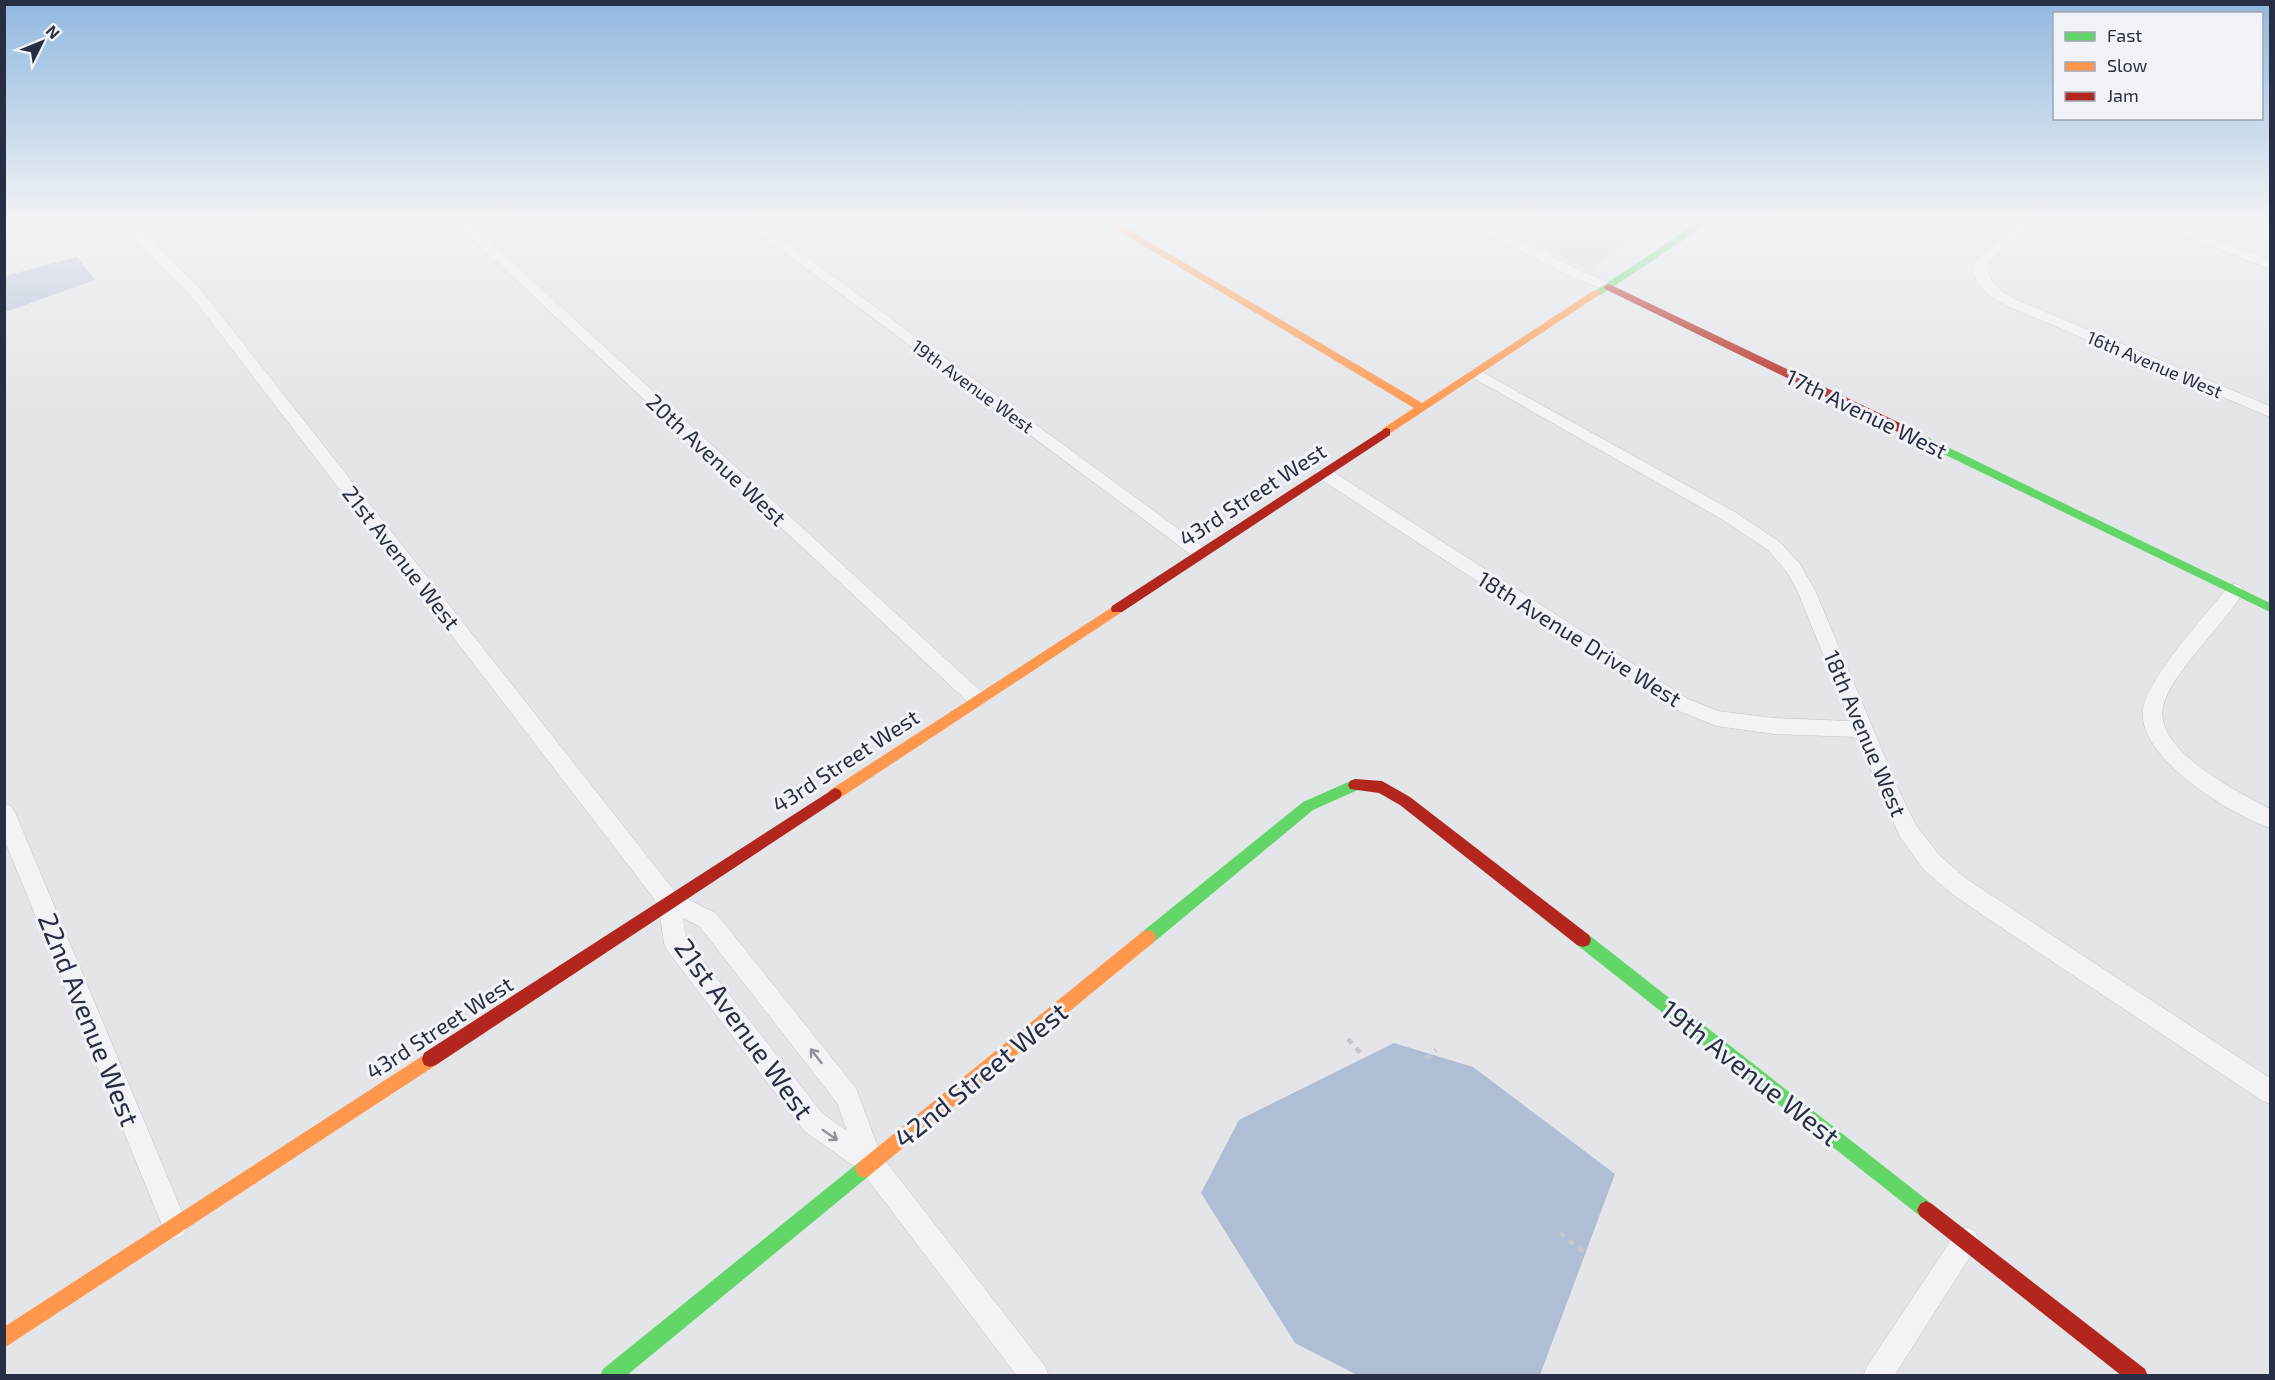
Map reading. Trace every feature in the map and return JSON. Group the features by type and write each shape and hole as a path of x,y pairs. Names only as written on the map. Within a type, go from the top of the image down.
{"street":[{"name":"21st Avenue West","path":"187,283 669,901 708,920 848,1096 871,1163"},
{"name":"20th Avenue West","path":"527,283 977,699"},
{"name":"19th Avenue West","path":"834,283 1200,553"},
{"path":"1212,283 1422,408"},
{"name":"17th Avenue West","path":"1600,283 2271,608"},
{"name":"43rd Street West","path":"4,1339 977,699 1614,283"},
{"name":"16th Avenue West","path":"1985,283 2007,301 2271,412"},
{"name":"18th Avenue West","path":"1475,373 1730,516 1774,546 1794,568 1806,590 1908,831 1932,863 1959,887 2271,1092"},
{"name":"18th Avenue Drive West","path":"1323,473 1681,704 1716,718 1774,726 1863,729"},
{"path":"2235,591 2163,685 2152,716 2163,744 2179,762 2222,792 2271,819"},
{"name":"19th Avenue West","path":"1358,784 1382,787 1405,801 2138,1376"},
{"name":"42nd Street West","path":"610,1376 1308,806 1358,784"},
{"name":"22nd Avenue West","path":"4,812 175,1226"},
{"name":"21st Avenue West","path":"669,901 675,943 813,1122 871,1163 1035,1376"},
{"path":"1877,1376 1966,1240"}],"path":[{"path":"1348,1039 1363,1056"},
{"path":"1426,1059 1436,1050"},
{"path":"1560,1233 1586,1254"}],"water":[{"path":"5,283 85,283 5,312"},
{"path":"1394,1043 1473,1067 1615,1174 1540,1375 1357,1375 1295,1343 1201,1193 1239,1120"}],"traffic: fast":[{"path":"1597,293 1612,283"},
{"path":"1904,430 2270,608"},
{"path":"1148,937 1308,806 1355,785"},
{"path":"1583,940 1926,1210"},
{"path":"610,1376 864,1169"}],"traffic: slow":[{"path":"1212,283 1422,408"},
{"path":"1386,432 1597,293"},
{"path":"835,794 1117,609"},
{"path":"864,1169 1148,937"},
{"path":"4,1339 430,1059"}],"traffic: jam":[{"path":"1609,287 1904,430"},
{"path":"1117,609 1386,432"},
{"path":"1355,785 1382,787 1405,801 1583,940"},
{"path":"430,1059 835,794"},
{"path":"1926,1210 2138,1376"}]}
